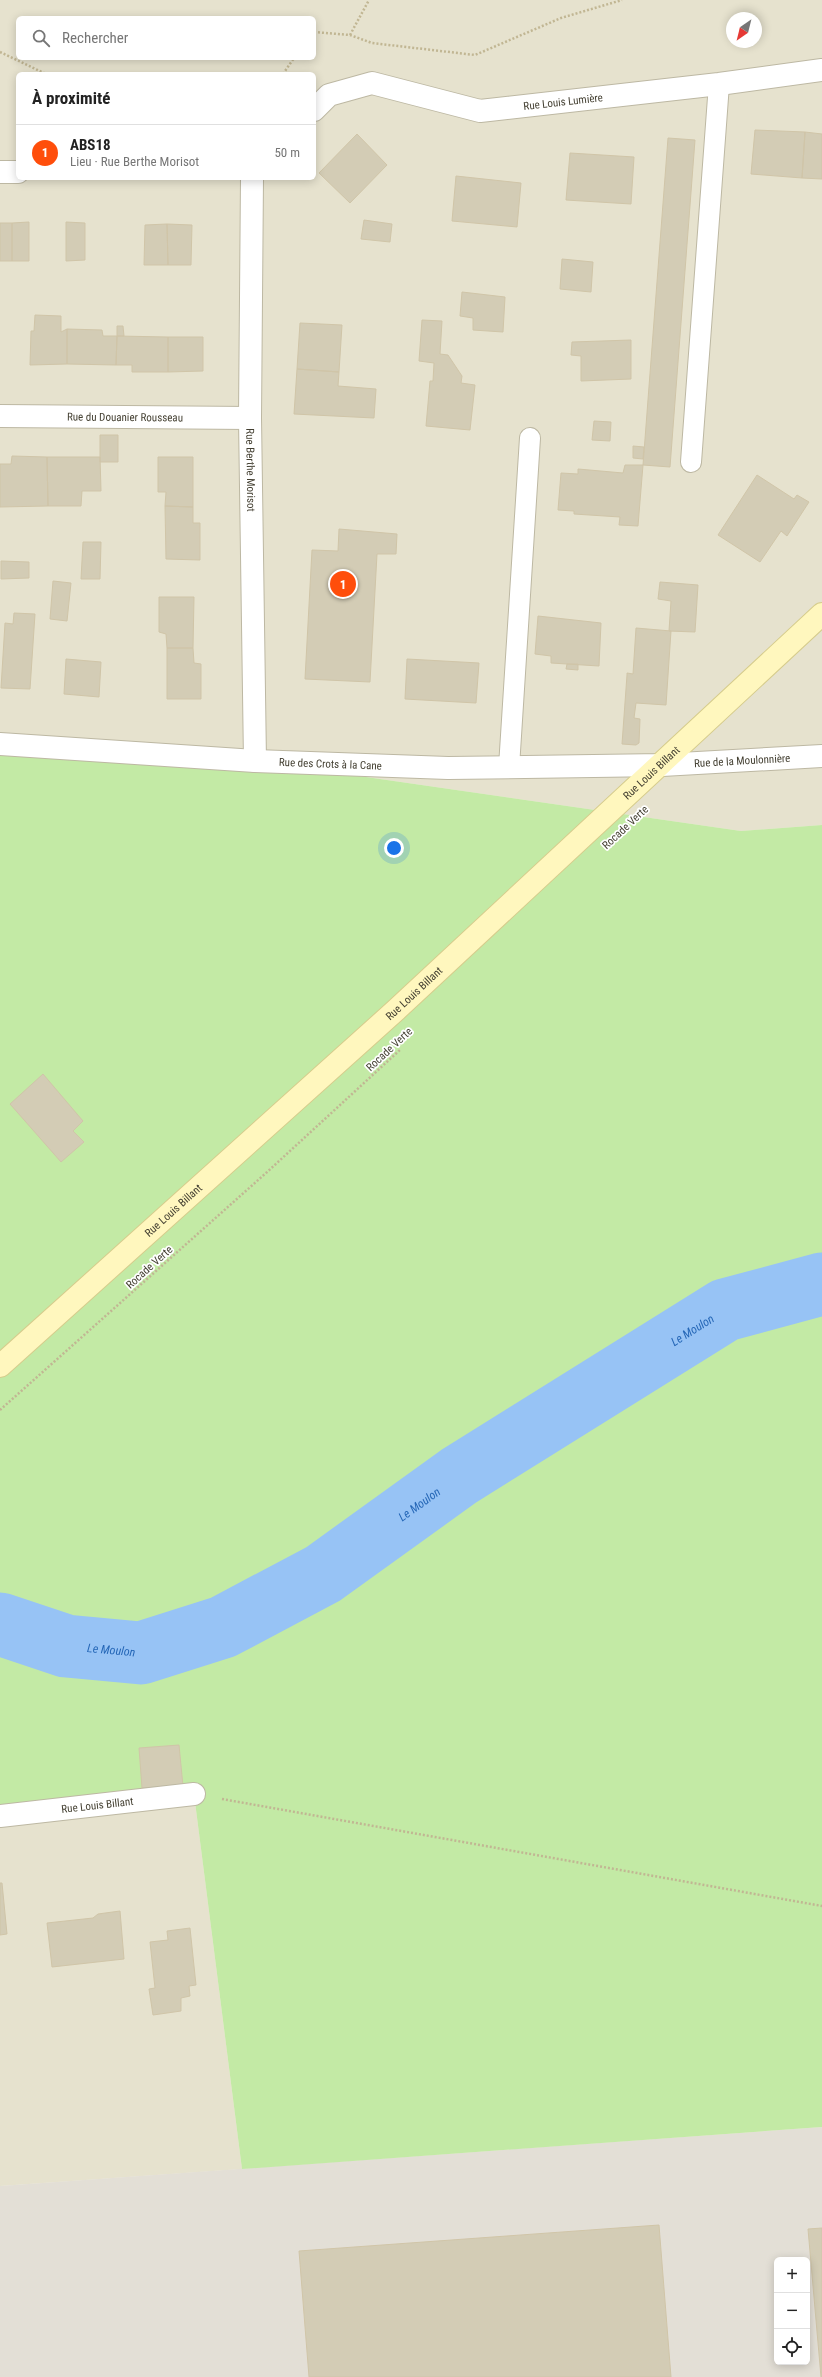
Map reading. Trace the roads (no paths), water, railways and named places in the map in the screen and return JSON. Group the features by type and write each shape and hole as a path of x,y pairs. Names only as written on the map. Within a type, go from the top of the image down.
{"street":[{"name":"Rue Louis Lumière","path":"316,108 329,95 372,83 480,111 719,84 822,70"},
{"path":"0,172 16,172"},
{"name":"Rue Berthe Morisot","path":"252,180 250,418 255,761"},
{"name":"Rue du Douanier Rousseau","path":"0,416 250,418"},
{"name":"Rue Louis Billant","path":"0,1366 396,1010 662,765 822,614"},
{"name":"Rue des Crots à la Cane","path":"0,744 255,761 448,768 662,765"},
{"name":"Rue de la Moulonnière","path":"662,765 822,756"},
{"name":"Rue Louis Billant","path":"0,1816 194,1794"}],"lane":[{"path":"691,462 719,84"},
{"path":"509,767 530,438"}],"waterway":[{"name":"Le Moulon","path":"0,1624 66,1646 141,1653 223,1627 323,1574 459,1476 725,1310 822,1284"}],"place":[{"name":"ABS18","path":"343,584"}]}
